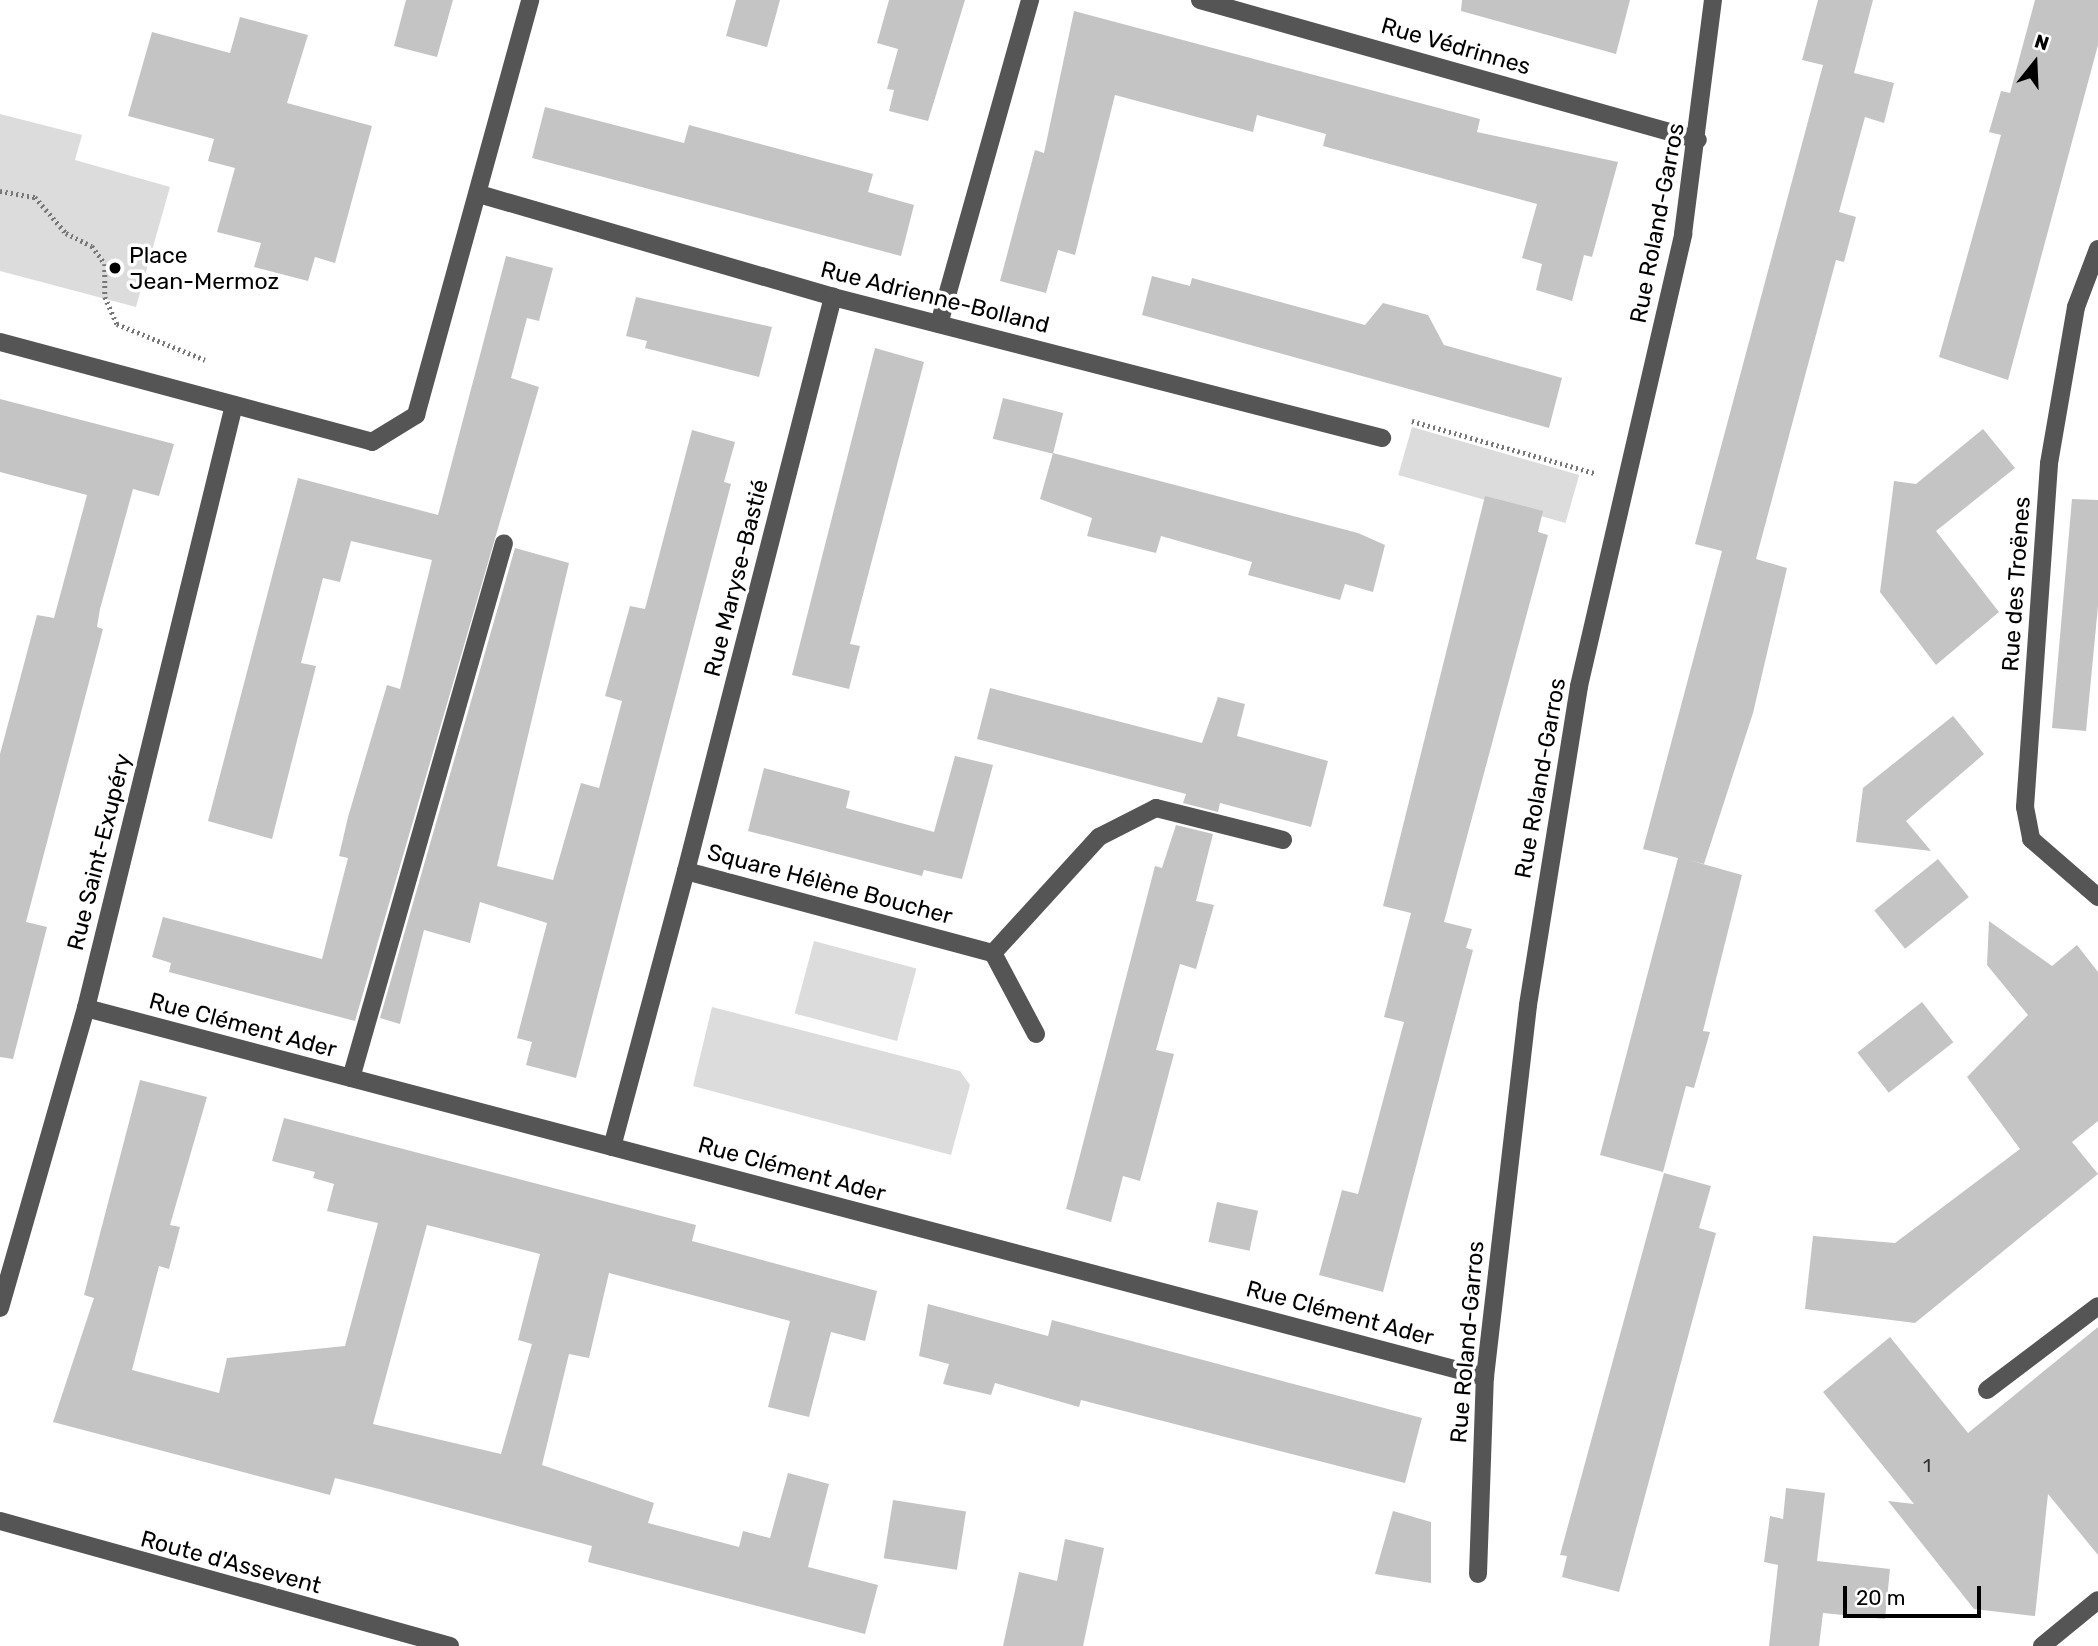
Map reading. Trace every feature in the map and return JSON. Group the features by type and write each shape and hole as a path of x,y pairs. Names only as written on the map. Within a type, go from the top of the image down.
{"street":[{"path":"0,342 372,442 416,415 479,194 530,0"},
{"path":"939,324 1030,0"},
{"name":"Rue Védrinnes","path":"1200,0 1698,140"},
{"name":"Rue Roland-Garros","path":"1478,1574 1485,1377 1506,1171 1560,796 1624,481 1666,312 1698,140 1713,0"},
{"name":"Rue Adrienne-Bolland","path":"479,194 833,297 1382,438"},
{"name":"Rue des Troënes","path":"2098,249 2076,307 2049,464 2025,807 2031,839 2098,897"},
{"name":"Rue Maryse-Bastié","path":"686,871 833,297"},
{"name":"Rue Saint-Exupéry","path":"0,1308 86,1008 234,405"},
{"path":"351,1078 504,543"},
{"path":"1036,1034 993,953 1099,837 1156,808 1283,840"},
{"name":"Square Hélène Boucher","path":"612,1147 686,871 993,953"},
{"name":"Rue Clément Ader","path":"86,1008 1485,1377"},
{"path":"1987,1390 2098,1306"},
{"name":"Route d'Assevent","path":"0,1521 450,1646"},
{"path":"2042,1646 2098,1600"}],"path":[{"path":"0,191 35,197 66,233 92,246 105,264 105,298 117,324 205,360 200,395"},
{"path":"1382,438 1406,420 1624,481"}],"shaded area":[{"path":"0,114 82,135 75,160 170,187 136,307 0,271"},
{"path":"1412,427 1579,475 1565,523 1398,475"},
{"path":"814,941 916,968 897,1041 795,1013"},
{"path":"712,1007 960,1071 970,1085 951,1155 693,1086"}],"building":[{"path":"406,0 453,0 437,57 394,46"},
{"path":"736,0 780,0 767,47 726,36"},
{"path":"889,0 965,0 928,121 889,111 894,90 887,89 898,49 877,43"},
{"path":"1462,0 1630,0 1616,54 1461,11"},
{"path":"1818,0 1873,0 1854,73 1894,83 1884,123 1865,117 1839,212 1856,217 1844,262 1836,260 1756,559 1787,568 1753,713 1704,864 1685,859 1742,875 1703,1031 1710,1032 1694,1088 1686,1086 1663,1172 1600,1155 1678,858 1643,849 1722,551 1695,544 1823,65 1802,60"},
{"path":"2035,0 2098,0 2098,45 2008,380 1939,357 2001,135 1989,132 2001,91 2010,93"},
{"path":"1074,11 1480,119 1477,132 1618,162 1592,257 1584,255 1572,301 1536,290 1542,264 1522,258 1537,204 1323,146 1326,134 1257,115 1253,132 1115,95 1075,255 1058,250 1046,293 1000,281 1035,150 1044,153"},
{"path":"240,17 308,35 287,103 372,126 335,263 315,257 308,281 254,267 261,243 217,232 235,168 208,161 214,139 128,116 152,32 230,53"},
{"path":"545,107 684,143 689,125 873,174 868,192 914,205 901,256 532,158"},
{"path":"506,256 553,268 539,321 527,318 511,378 539,387 355,1021 169,972 171,963 152,957 163,917 322,959 348,858 339,856 348,817 387,685 400,689 432,560 351,541 340,582 323,578 301,663 316,666 272,839 208,821 275,565 298,478 438,515"},
{"path":"1152,276 1190,286 1192,278 1365,325 1383,303 1428,315 1444,345 1562,378 1549,428 1142,315"},
{"path":"636,297 772,327 759,377 645,348 647,341 626,336"},
{"path":"875,348 924,362 850,644 860,646 849,689 792,675"},
{"path":"1003,398 1063,413 1053,454 993,439"},
{"path":"0,399 174,444 159,496 133,489 100,609 97,627 103,629 26,922 47,927 13,1059 0,1057 0,754 37,615 54,618 87,495 0,472"},
{"path":"1983,429 2015,468 1936,531 1999,612 1936,665 1880,592 1894,481 1916,484"},
{"path":"692,430 735,442 724,482 731,484 576,1078 526,1065 532,1042 517,1038 547,923 480,902 470,943 424,930 400,1024 380,1018 515,548 569,563 497,866 553,880 581,783 599,788 622,701 605,696 630,606 645,609"},
{"path":"1053,453 1358,533 1385,545 1373,592 1345,584 1340,600 1248,575 1252,562 1161,536 1156,553 1087,536 1092,518 1040,499"},
{"path":"1485,496 1543,511 1538,532 1548,535 1444,922 1472,929 1466,948 1473,950 1383,1292 1319,1275 1342,1190 1358,1194 1404,1022 1384,1017 1411,913 1383,906"},
{"path":"2072,499 2098,500 2098,606 2086,731 2052,728"},
{"path":"990,688 1202,743 1218,697 1245,704 1237,736 1328,761 1311,827 1220,803 1218,812 1183,803 1186,794 977,739"},
{"path":"1953,716 1984,754 1906,821 1931,851 1856,842 1863,788"},
{"path":"955,756 993,765 962,879 924,870 922,876 748,831 764,768 850,791 846,808 934,832"},
{"path":"1176,825 1213,834 1196,901 1214,905 1196,969 1180,964 1156,1050 1174,1054 1140,1181 1123,1176 1111,1222 1066,1209 1155,866 1162,868"},
{"path":"1938,859 1969,897 1905,949 1874,911"},
{"path":"1989,921 2052,966 2077,945 2098,972 2098,1121 2072,1142 2098,1174 1915,1323 1805,1309 1813,1236 1895,1243 2020,1149 1967,1077 2028,1015 1987,965"},
{"path":"1922,1002 1953,1042 1889,1093 1857,1052"},
{"path":"140,1080 207,1097 170,1225 180,1227 169,1269 159,1266 132,1370 219,1393 227,1358 345,1346 378,1223 327,1211 334,1184 313,1178 315,1172 272,1161 284,1118 696,1225 692,1241 877,1291 865,1341 831,1332 809,1417 768,1407 790,1321 609,1273 589,1358 569,1354 542,1465 654,1503 648,1523 739,1547 743,1531 770,1538 788,1473 829,1484 808,1567 878,1585 865,1634 588,1562 592,1546 379,1489 335,1478 330,1495 53,1422 94,1298 84,1295","holes":["427,1225 540,1254 518,1340 532,1344 501,1454 373,1424"]},
{"path":"1664,1173 1711,1186 1699,1228 1716,1233 1619,1592 1562,1577 1567,1556 1560,1555"},
{"path":"1217,1202 1258,1211 1250,1251 1208,1242"},
{"path":"928,1304 1048,1336 1052,1320 1422,1418 1405,1483 1081,1400 1079,1407 995,1383 991,1395 943,1384 949,1364 919,1356"},
{"path":"2098,1327 2098,1555 2048,1494 2035,1616 1974,1609 1888,1501 1914,1504 1823,1392 1890,1337 1968,1433"},
{"path":"1786,1488 1825,1493 1817,1561 1890,1569 1885,1619 1823,1613 1819,1646 1769,1646 1778,1565 1764,1562 1770,1516 1783,1519"},
{"path":"893,1500 966,1512 957,1570 884,1558"},
{"path":"1393,1511 1431,1522 1431,1583 1375,1574"},
{"path":"1065,1539 1104,1548 1083,1646 1003,1646 1019,1572 1057,1581"}],"place":[{"name":"Place Jean-Mermoz","path":"115,268"}]}
